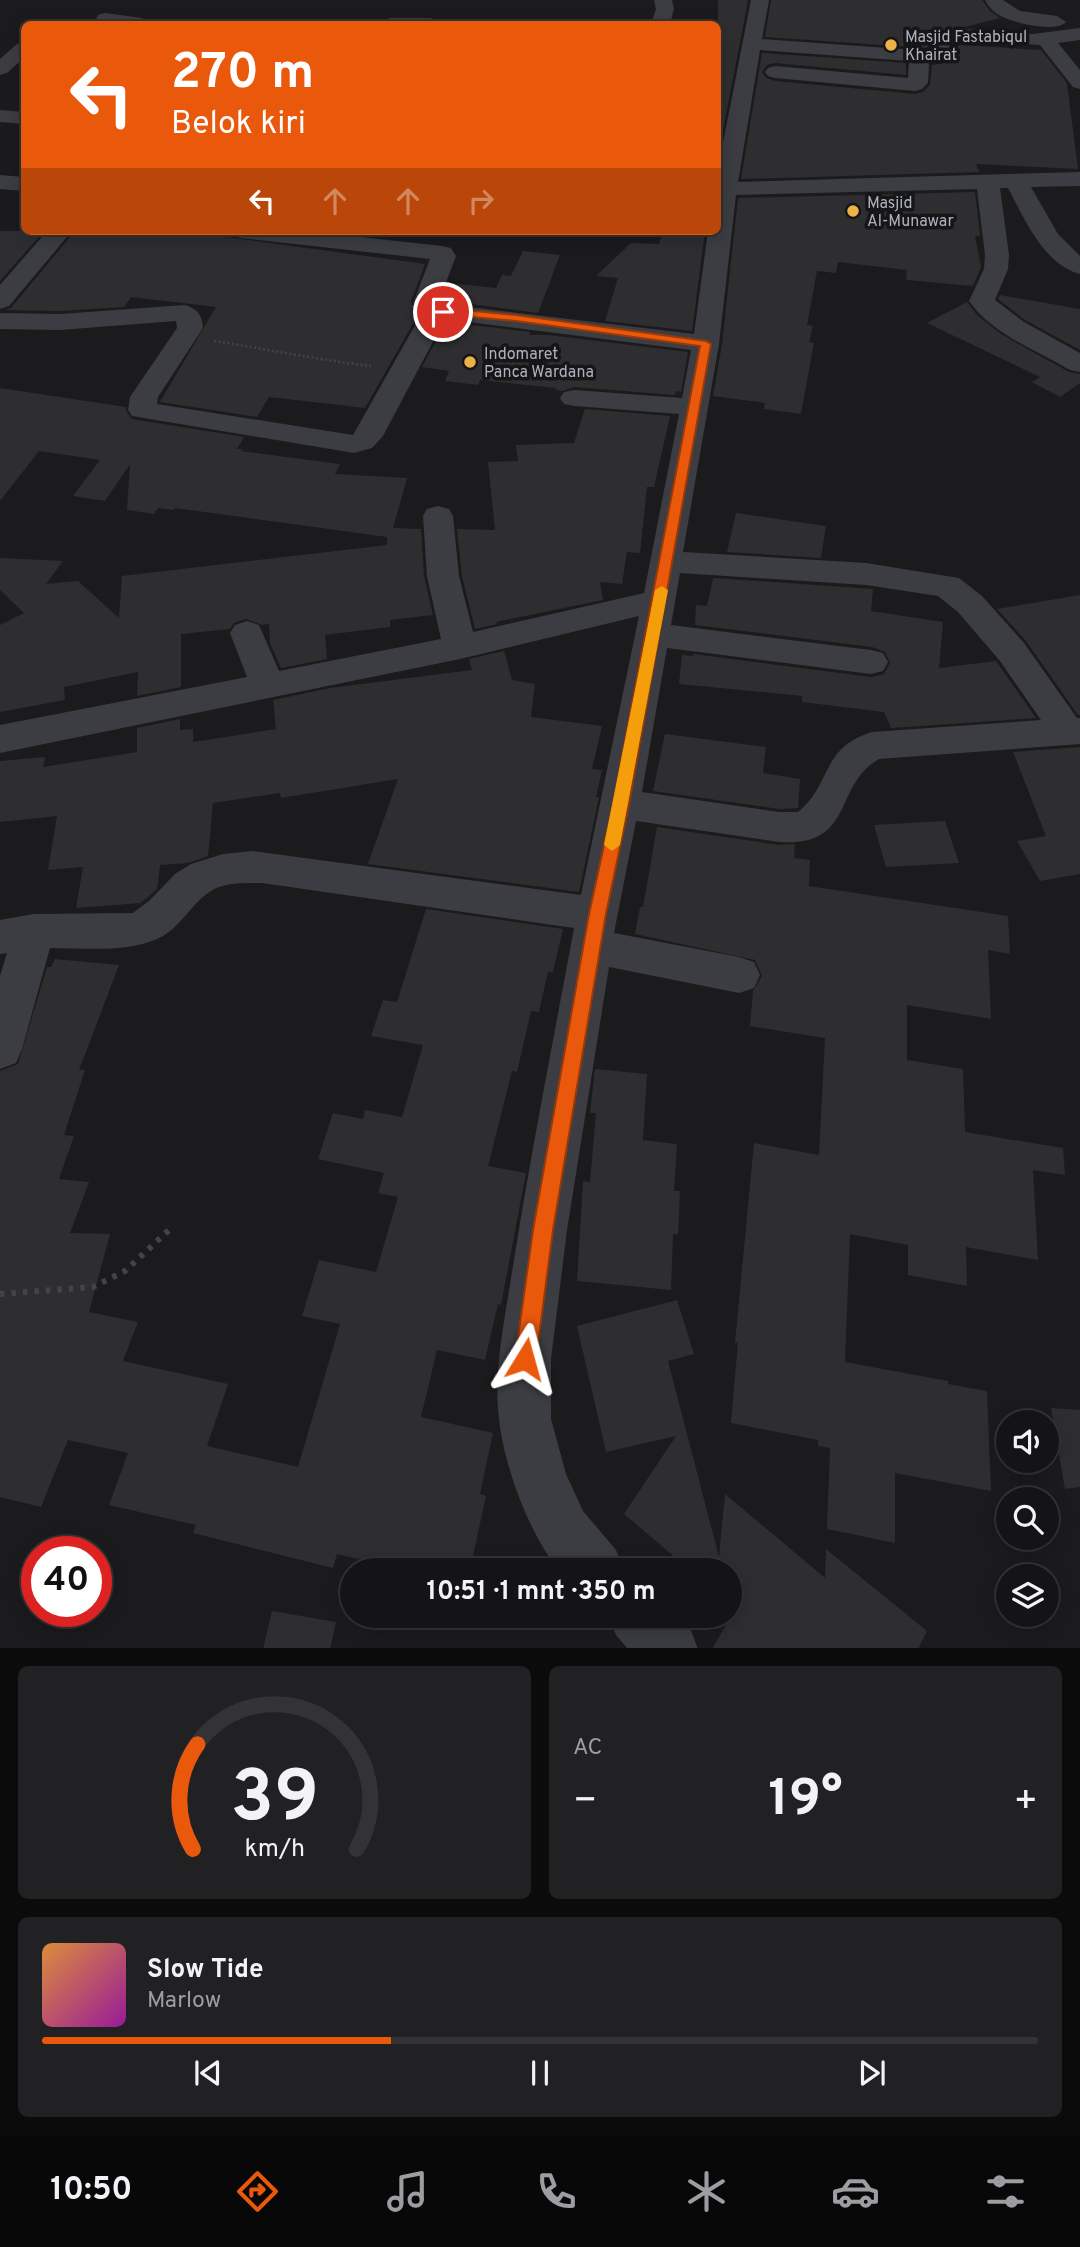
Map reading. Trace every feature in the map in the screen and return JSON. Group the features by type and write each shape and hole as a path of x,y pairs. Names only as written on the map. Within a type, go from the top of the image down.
{"street":[{"path":"662,21 665,9 663,0"},
{"path":"760,0 751,57 721,189 1080,179"},
{"path":"994,0 997,7 1010,14 1080,25"},
{"path":"105,19 120,21"},
{"path":"751,57 938,56 941,43 964,36 1046,40 1080,34"},
{"path":"0,69 21,39"},
{"path":"1046,40 1080,83"},
{"path":"751,57 915,85 918,83 919,56"},
{"path":"0,116 21,118"},
{"path":"1016,180 1039,224 1063,256 1080,267"},
{"path":"988,181 998,255 996,269 982,301 1007,322 1080,364"},
{"path":"0,182 21,184"},
{"path":"0,301 57,235"},
{"path":"277,235 442,253 444,256 426,303 437,313"},
{"path":"586,1558 563,1531 540,1477 524,1419 525,1359 541,1243 595,930 657,617 706,344 717,235"},
{"path":"0,321 79,321 178,312 189,317 190,328 144,397 142,410 354,444 362,442 368,436 430,319 437,313 449,311 516,318 706,344"},
{"path":"574,398 694,407"},
{"path":"438,516 443,576 460,647"},
{"path":"667,562 866,574 947,586 970,604 1012,652 1074,732"},
{"path":"0,739 460,647 657,617 871,662"},
{"path":"247,633 267,684"},
{"path":"621,804 779,827 805,826 816,821 856,755 872,746 1074,732"},
{"path":"0,1049 17,934 134,930 147,927 169,910 190,885 210,874 241,867 262,867 595,930 739,975"},
{"path":"649,1628 669,1648"}],"path":[{"path":"186,337 280,351 303,358 405,369"},
{"path":"0,1294 93,1287 125,1271 169,1230"}],"building":[{"path":"718,0 748,0 721,141 721,21 718,21"},
{"path":"771,0 982,0 990,11 1000,18 933,35 923,42 930,42 927,48 765,37"},
{"path":"962,45 1041,50 1067,83 1078,169 976,164 979,172 741,179 762,53 906,63 906,75 775,63 767,65 762,72 766,78 775,81 915,94 923,92 930,85 932,65 945,63 952,47"},
{"path":"975,192 980,236 975,236 981,267 973,286 906,280 907,270 838,262 836,273 817,271 807,325 813,326 809,342 814,343 801,414 764,409 765,403 713,396 722,344 738,198"},
{"path":"0,231 40,235 0,281"},
{"path":"72,235 212,235 425,264 411,302 419,313 365,408 269,397 257,417 160,402 216,307 131,297 124,307 60,311 4,310 11,308"},
{"path":"662,235 704,235 692,331 605,321 618,278 596,276 631,243 659,244"},
{"path":"523,251 560,255 538,313 442,300 448,283 496,288 502,275 511,276"},
{"path":"1000,295 1080,309 1080,350 1025,320 998,299"},
{"path":"967,302 977,315 1001,334 1069,372 1080,374 1080,383 1060,397 1032,382 1040,377 927,323"},
{"path":"446,322 530,332 529,335 688,352 681,392 676,391 675,395 574,387 562,391 556,388 480,380 478,385 445,381 449,371 422,367"},
{"path":"0,388 126,407 132,419 244,437 237,449 243,449 241,451 340,464 335,474 407,478 393,528 421,529 424,576 433,615 390,620 390,627 325,635 327,659 281,668 270,643 269,624 262,625 246,619 234,623 230,629 181,634 181,687 137,696 138,672 64,687 65,700 0,712 0,625 24,613 0,590 0,558 63,561 46,584 78,581 119,618 122,576 387,545 387,537 175,508 158,508 154,514 127,510 130,464 105,501 73,496 100,460 39,451 0,501"},
{"path":"585,409 670,416 654,487 647,487 640,553 627,552 622,584 600,582 603,600 496,622 497,624 475,629 462,576 457,529 495,530 488,462 518,461 516,445 574,443"},
{"path":"736,513 826,526 821,558 727,552"},
{"path":"713,578 873,589 871,611 943,622 939,668 996,661 1036,718 891,728 884,712 802,702 802,696 679,684 682,655 693,654 871,677 884,674 890,663 885,652 872,647 695,625 696,605 707,606"},
{"path":"1080,595 1078,715 1026,641 997,609"},
{"path":"504,651 512,680 535,684 531,717 602,726 592,769 602,770 596,797 599,797 579,892 368,864 398,779 281,798 280,793 213,803 208,856 188,863 160,865 157,889 141,903 76,908 83,867 48,870 57,816 0,822 0,761 45,757 43,767 137,752 137,728 180,719 180,730 193,729 193,742 276,729 273,700 330,688 472,670 469,659"},
{"path":"665,734 766,747 763,773 800,779 798,808 779,809 653,791"},
{"path":"1080,747 1080,874 1040,881 1017,841 1046,836 1013,752"},
{"path":"945,821 959,863 886,867 874,825"},
{"path":"657,827 779,845 795,844 794,858 810,860 809,886 1008,916 1010,954 988,950 991,1019 907,1005 907,1060 963,1069 965,1132 1063,1148 1065,1175 1033,1170 1038,1260 966,1247 967,1286 908,1275 908,1245 850,1234 845,1362 987,1391 991,1491 895,1473 895,1543 827,1529 830,1448 818,1446 818,1440 731,1423 738,1342 735,1343 754,1143 819,1155 825,1038 750,1026 753,991 762,976 755,960 635,934 640,907 643,907"},
{"path":"426,909 563,929 553,972 548,972 539,1012 531,1011 517,1072 512,1071 488,1166 526,1173 501,1305 498,1304 485,1360 437,1350 421,1417 493,1433 480,1494 486,1496 473,1558 354,1558 337,1554 333,1568 193,1533 196,1525 109,1505 128,1453 68,1440 41,1507 0,1497 0,1071 18,1064 47,967 51,967 55,959 119,965 79,1070 85,1070 64,1135 74,1136 59,1179 89,1182 70,1233 110,1234 89,1312 138,1322 123,1361 228,1384 207,1446 298,1467 340,1324 302,1316 319,1260 376,1272 398,1197 378,1193 384,1173 318,1159 333,1113 363,1119 365,1110 402,1117 423,1045 371,1036 383,1000 397,1002"},
{"path":"595,1069 647,1074 643,1140 677,1144 674,1191 680,1191 678,1234 673,1234 671,1290 577,1281 583,1181 590,1182 596,1113 590,1113"},
{"path":"677,1300 694,1354 668,1361 719,1557 725,1494 825,1578 826,1549 927,1631 918,1648 713,1648 724,1628 742,1628 742,1558 676,1558 624,1514 676,1436 606,1452 577,1326"},
{"path":"1051,1408 1080,1410 1080,1487 1065,1489 1059,1454 1059,1410"},
{"path":"272,1611 336,1622 330,1648 263,1648"}],"slow traffic":[{"path":"612,845 662,590"}],"place":[{"name":"Masjid Fastabiqul Khairat","path":"891,45"},
{"name":"Masjid Al-Munawar","path":"853,211"},
{"name":"Indomaret Panca Wardana","path":"470,362"}],"route":[{"path":"443,312 516,318 706,344 621,804 597,914 543,1230 525,1359"}]}
